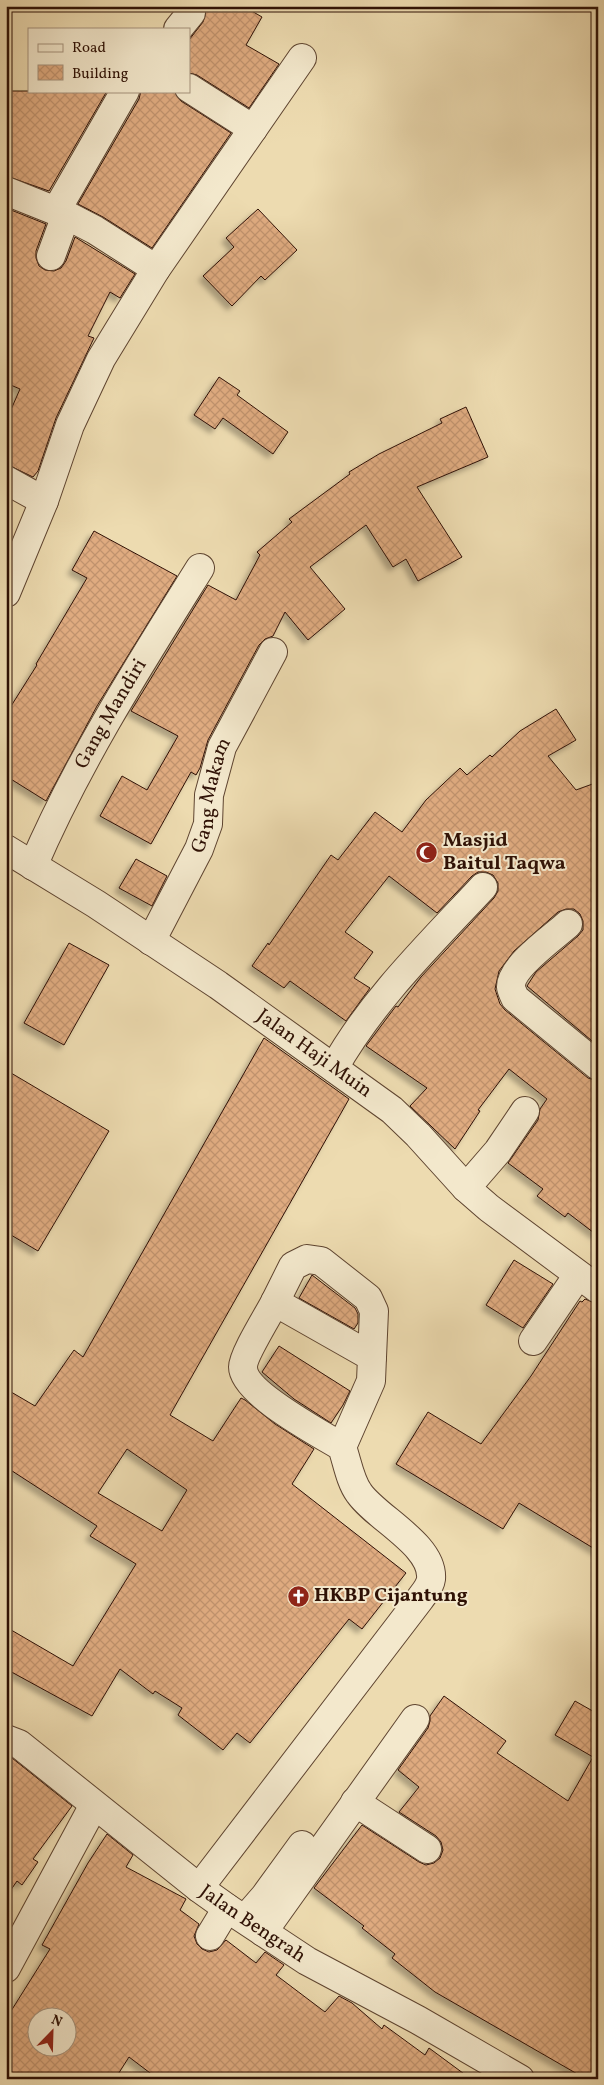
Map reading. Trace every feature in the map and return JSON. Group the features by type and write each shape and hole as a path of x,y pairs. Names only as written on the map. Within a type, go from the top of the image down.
{"street":[{"path":"179,28 191,13 191,6"},
{"path":"6,593 44,500 70,425 84,393 124,320 156,268 302,58"},
{"path":"190,89 253,129"},
{"path":"51,256 61,213 124,92"},
{"path":"6,191 61,213 95,230 156,268"},
{"path":"6,480 44,500"},
{"name":"Gang Mandiri","path":"33,866 78,776 135,672 200,568"},
{"name":"Gang Makam","path":"151,941 199,849 208,824 209,795 222,748 273,652"},
{"name":"Jalan Haji Muin","path":"6,849 96,904 218,985 392,1110 418,1135 466,1188 516,1229 588,1282"},
{"path":"334,1068 344,1049 394,983 483,887"},
{"path":"568,924 522,964 514,976 511,988 515,998 598,1066"},
{"path":"466,1188 498,1151 525,1111"},
{"path":"199,1888 420,1599 431,1580 429,1564 414,1543 368,1505 358,1492 342,1447 281,1410 256,1389 247,1378 243,1367 246,1357 293,1266 307,1259 321,1261 368,1298 374,1311 371,1381 342,1447"},
{"path":"533,1342 588,1282"},
{"path":"275,1302 372,1357"},
{"path":"210,1936 245,1920 355,1802 406,1716 245,1920"},
{"name":"Jalan Bengrah","path":"6,1739 19,1744 199,1888 245,1920 307,1961 418,2020 520,2079"},
{"path":"355,1802 427,1849"},
{"path":"6,1968 94,1805"}],"building":[{"path":"207,6 243,6 262,17 246,45 279,64 249,108 197,75 190,73 190,39 203,22"},
{"path":"6,91 106,92 49,191 6,176"},
{"path":"141,92 175,92 181,101 231,133 152,248 103,217 78,204 139,99"},
{"path":"6,208 46,224 36,251 39,266 45,270 54,271 61,268 66,261 75,237 135,274 120,298 110,292 88,336 94,338 56,418 38,471 33,477 6,464 6,421 20,389 6,383"},
{"path":"258,209 297,250 265,280 261,276 232,306 203,276 234,247 226,238"},
{"path":"219,377 240,391 237,395 288,432 273,454 223,418 215,429 194,415"},
{"path":"466,407 488,457 417,487 462,557 418,581 406,559 393,567 366,525 310,567 345,609 308,640 285,612 273,636 265,639 259,645 208,740 200,768 196,775 191,772 151,844 100,816 122,776 147,790 178,736 131,711 208,585 236,600 260,555 257,552 292,522 289,519 350,474 349,472 379,454 442,423 440,419"},
{"path":"94,531 177,576 97,706 46,801 6,776 6,714 37,665 87,578 72,570"},
{"path":"556,709 576,740 548,756 576,790 598,782 598,1046 527,986 536,972 583,930 583,921 580,914 574,909 558,912 514,951 499,971 495,989 500,1004 505,1010 588,1078 598,1081 598,1236 568,1213 565,1217 537,1196 543,1189 508,1163 538,1120 540,1109 547,1099 509,1069 478,1110 480,1111 455,1149 410,1106 427,1088 366,1046 421,977 494,898 498,891 498,883 493,875 486,872 478,872 472,876 437,913 389,876 345,932 373,952 354,978 370,988 346,1021 290,981 284,988 252,966 268,943 269,945 331,855 338,860 375,812 402,832 426,800 460,768 467,775 490,755 492,757 520,731"},
{"path":"136,859 167,876 152,906 119,888"},
{"path":"69,943 109,965 64,1045 24,1023"},
{"path":"264,1038 349,1099 170,1415 213,1441 241,1398 245,1400 275,1424 314,1449 292,1484 406,1573 362,1629 349,1619 250,1743 237,1733 223,1750 178,1715 182,1708 155,1691 153,1694 120,1669 92,1716 6,1669 6,1627 73,1666 136,1564 90,1536 97,1526 6,1467 6,1389 35,1406 74,1350 83,1357","holes":["127,1449 187,1490 162,1531 98,1493"]},
{"path":"6,1070 109,1131 38,1251 6,1232"},
{"path":"514,1260 553,1284 523,1328 486,1305"},
{"path":"312,1275 355,1308 358,1314 358,1323 354,1329 299,1298"},
{"path":"585,1299 598,1304 598,1551 519,1503 503,1529 396,1464 428,1412 481,1444 531,1376 580,1301 582,1302"},
{"path":"279,1346 350,1391 331,1423 294,1399 262,1372"},
{"path":"444,1696 506,1741 497,1753 568,1801 593,1757 555,1735 575,1701 598,1714 598,2079 586,2079 435,1992 392,1958 395,1954 362,1928 364,1926 314,1888 362,1825 426,1865 434,1863 440,1858 443,1850 441,1842 436,1836 399,1812 419,1787 398,1770 428,1728 430,1716"},
{"path":"12,1758 72,1806 33,1859 38,1862 22,1885 17,1881 6,1897 6,1766"},
{"path":"107,1834 133,1855 126,1867 186,1899 180,1910 199,1924 194,1936 197,1944 202,1949 209,1952 217,1950 226,1940 256,1963 265,1952 284,1965 276,1975 325,2012 339,1996 352,2003 382,2029 384,2025 425,2055 429,2048 471,2079 158,2079 129,2057 115,2079 6,2079 6,2019 50,1949 42,1945 88,1863"}],"place":[{"name":"Masjid Baitul Taqwa","path":"427,853"},
{"name":"HKBP Cijantung","path":"298,1596"}]}
